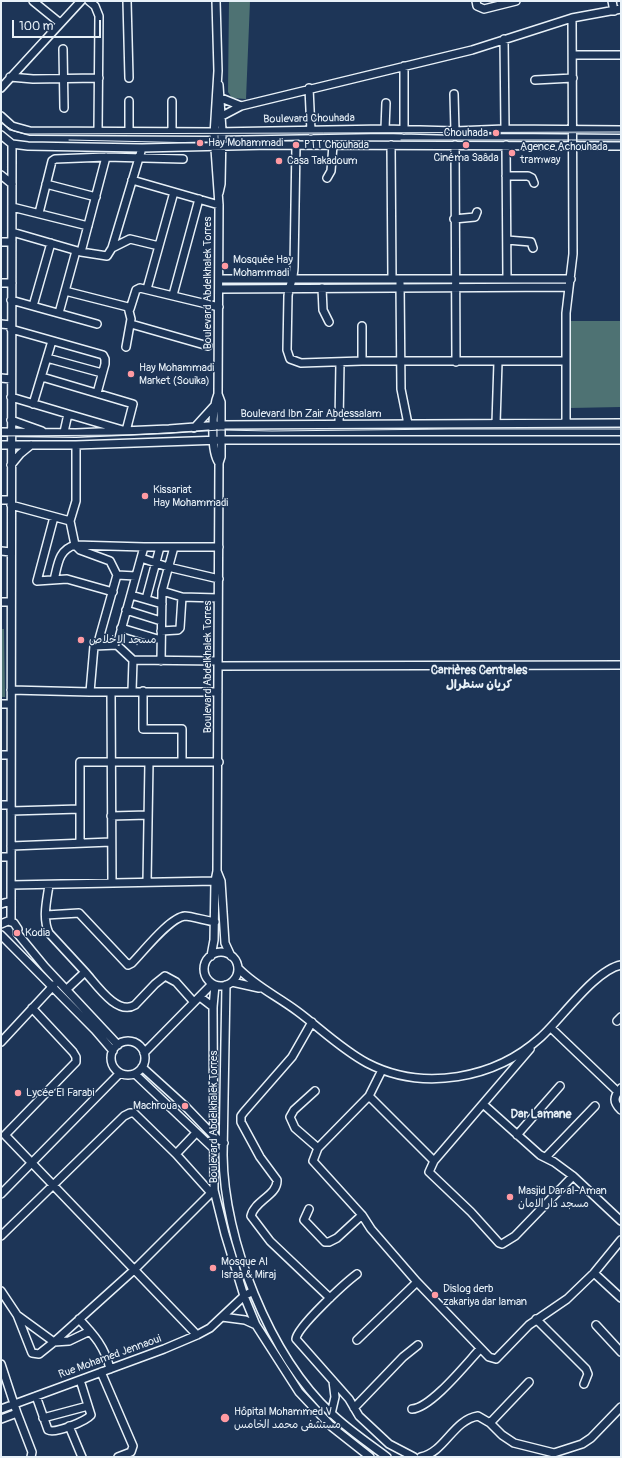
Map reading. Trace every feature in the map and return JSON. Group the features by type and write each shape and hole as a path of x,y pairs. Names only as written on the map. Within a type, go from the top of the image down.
{"street":[{"path":"33,1 60,23"},
{"path":"1,88 81,1"},
{"path":"89,1 95,6 99,16 98,131"},
{"path":"127,1 129,78"},
{"name":"Boulevard Abdelkhalek Torres","path":"216,1 218,71 222,116 222,131 217,147"},
{"path":"476,1 477,6 484,9 516,1"},
{"path":"222,116 241,106 309,88 472,50 572,18 618,10 612,1"},
{"path":"566,423 566,313 573,254 572,18"},
{"path":"504,39 505,129"},
{"path":"63,49 64,108"},
{"path":"573,55 621,55"},
{"path":"404,66 404,130"},
{"name":"Boulevard Abdelkhalek Torres","path":"218,71 214,132 221,184 219,196 218,394 214,406 218,425"},
{"path":"10,77 33,79 99,78"},
{"path":"535,80 573,78"},
{"path":"309,88 311,130"},
{"path":"454,94 455,131"},
{"path":"221,98 241,106"},
{"path":"129,101 129,131"},
{"path":"172,101 172,131"},
{"path":"385,129 386,103"},
{"name":"Boulevard Chouhada","path":"1,116 12,126 30,131 214,132 385,129 455,131 505,129 621,130"},
{"path":"1,135 12,144 28,146 142,148 296,145 621,146"},
{"path":"12,144 11,901 4,921 16,926 17,933 115,1048"},
{"path":"296,145 294,279 289,288 287,356 290,359 301,364 362,361 566,361"},
{"path":"327,178 331,171 333,145"},
{"path":"391,145 392,279"},
{"path":"455,145 454,219 456,362"},
{"path":"506,145 507,279"},
{"path":"12,232 78,251 105,257 109,255 142,148"},
{"path":"59,313 64,291 88,226 106,158"},
{"path":"38,213 55,159 184,159"},
{"path":"506,176 528,176 532,178 534,183"},
{"path":"2,180 12,184"},
{"path":"132,180 219,205"},
{"path":"46,184 96,197"},
{"path":"147,289 174,192"},
{"path":"174,295 199,199"},
{"path":"12,207 88,226"},
{"path":"454,219 470,219 475,217 477,212"},
{"path":"117,232 130,238 159,246"},
{"path":"112,248 130,238"},
{"path":"507,240 528,240 531,242 533,248"},
{"path":"1,242 12,242"},
{"path":"33,306 51,243"},
{"path":"219,279 571,279"},
{"path":"400,279 402,389 408,424"},
{"path":"1,283 12,283"},
{"path":"219,289 569,287"},
{"path":"322,288 323,310 329,322"},
{"path":"126,347 131,324 130,309 136,290 147,289 219,307"},
{"path":"64,291 130,309"},
{"path":"12,300 97,324"},
{"path":"1,324 103,356 105,359 97,393"},
{"path":"131,324 208,346"},
{"path":"362,326 362,361"},
{"path":"33,404 52,341"},
{"path":"47,358 102,373"},
{"path":"339,424 340,362"},
{"path":"496,423 498,362"},
{"path":"11,397 126,431 133,404 42,376"},
{"path":"1,378 11,379"},
{"name":"Boulevard Abdelkhalek Torres","path":"211,956 215,922 219,762 219,462 215,457 221,402 218,394"},
{"path":"194,428 214,406"},
{"path":"64,432 68,414"},
{"path":"11,420 44,432"},
{"name":"Boulevard Ibn Zair Abdessalam","path":"1,432 126,431 194,428 218,425 621,423"},
{"path":"1,445 76,445 218,440 621,440"},
{"path":"11,465 20,454 31,445"},
{"path":"76,445 76,501 70,521 75,545 80,550 110,561 118,575 98,646"},
{"path":"1,500 70,521"},
{"path":"54,517 37,581 67,579 113,592"},
{"path":"54,580 62,551 67,547 75,545 219,547"},
{"path":"117,645 144,547"},
{"path":"146,599 160,547"},
{"path":"160,661 162,591 174,547"},
{"path":"1,551 11,552"},
{"path":"141,558 168,567 219,579"},
{"path":"118,575 136,576"},
{"path":"162,591 182,597 218,598"},
{"path":"131,595 162,604"},
{"path":"161,631 178,630 180,628 182,597"},
{"path":"1,602 11,602"},
{"path":"126,610 161,621"},
{"path":"121,628 161,640"},
{"path":"90,692 94,646 117,645 133,660 160,661 218,663 621,665"},
{"path":"132,691 133,660"},
{"path":"11,690 90,692 218,692"},
{"path":"143,691 144,730 182,729 182,762"},
{"path":"111,692 112,883"},
{"path":"1,704 11,704"},
{"path":"1,755 11,755"},
{"path":"80,843 80,762 219,762"},
{"path":"147,882 148,762"},
{"path":"1,805 11,808 80,809"},
{"path":"111,816 148,815"},
{"path":"11,846 112,842"},
{"path":"1,857 11,857"},
{"name":"Boulevard Abdelkhalek Torres","path":"217,871 222,888 225,943 228,952 233,957"},
{"path":"11,885 215,881"},
{"path":"49,884 46,915 46,923 49,933 110,1000 121,1007 135,1006 155,984 165,976 176,982 192,1000"},
{"path":"1,904 11,901"},
{"path":"46,915 79,913 128,965 132,963 165,929 178,918 186,916 215,922"},
{"path":"2,937 12,938 17,933"},
{"path":"2,937 115,1048"},
{"path":"212,984 206,978 204,968 211,956 220,952 233,957 238,968 264,989 312,1022 354,1056 382,1070 407,1076 435,1079 460,1077 507,1061 538,1040"},
{"path":"573,1176 515,1236 502,1244 429,1172 434,1161 538,1040 596,980 613,966 621,965"},
{"path":"229,984 238,973 238,968"},
{"path":"67,990 86,972"},
{"path":"1,1042 58,981"},
{"path":"143,1051 200,998 212,984"},
{"path":"143,1051 192,1000 212,984 229,984 264,989"},
{"name":"Boulevard Abdelkhalek Torres","path":"212,984 214,1136 213,1191 244,1296 256,1325 299,1392 332,1427 370,1457"},
{"name":"Boulevard Abdelkhalek Torres","path":"229,984 223,1155 228,1204 234,1230 253,1291 263,1315 280,1347 297,1373 332,1414 387,1457"},
{"path":"200,998 213,1007"},
{"path":"32,1008 73,1052 76,1057 76,1062 3,1136 197,1335"},
{"path":"312,1022 292,1057 244,1112 241,1116 241,1122 260,1157 278,1180 276,1186 256,1206 251,1216 270,1241 330,1298"},
{"path":"551,1028 619,1090 614,1102 621,1110"},
{"path":"128,1042 134,1043 143,1051 145,1060 142,1067 135,1074 130,1075 118,1072 112,1062 115,1048 128,1042"},
{"path":"142,1067 185,1106 214,1136 224,1143"},
{"path":"382,1070 369,1096 318,1148 313,1161 362,1216 370,1229 417,1282 489,1357 496,1358 536,1319 567,1299 594,1273 621,1240"},
{"path":"1,1194 30,1162 118,1072"},
{"path":"135,1074 213,1150 223,1155"},
{"path":"517,1135 560,1086"},
{"path":"315,1091 294,1110 290,1117 294,1128 318,1148"},
{"path":"369,1096 434,1161"},
{"path":"483,1104 540,1155 546,1157 573,1176 621,1221"},
{"path":"546,1157 595,1106"},
{"path":"1,1236 124,1116 130,1113 134,1113 213,1191 134,1270 54,1342 38,1354 32,1353 17,1316 1,1291"},
{"path":"176,1154 196,1133"},
{"path":"1,1188 30,1162"},
{"path":"309,1209 304,1220 325,1242 329,1242 337,1238 362,1216"},
{"path":"594,1273 621,1298"},
{"path":"356,1274 330,1298 300,1330 296,1335 296,1339 333,1381 359,1416 389,1444 414,1457"},
{"path":"357,1340 417,1282"},
{"name":"Rue Mohamed Jennaoui","path":"1,1409 197,1335 210,1328 244,1296 253,1291"},
{"path":"17,1316 54,1342 68,1341 90,1331"},
{"path":"222,1317 245,1320 256,1325"},
{"path":"536,1319 586,1369 588,1374 584,1384"},
{"path":"79,1320 90,1331 104,1350 110,1369"},
{"path":"596,1325 621,1352"},
{"path":"354,1408 403,1357 418,1346"},
{"path":"412,1409 420,1408 431,1401 480,1349"},
{"path":"1,1364 17,1414 32,1452 32,1457"},
{"path":"101,1372 133,1446 131,1452 118,1457"},
{"path":"36,1396 50,1431 69,1426 91,1417 92,1414 80,1380"},
{"path":"332,1414 335,1397 333,1381"},
{"path":"490,1423 529,1382"},
{"path":"44,1418 88,1406"},
{"path":"421,1457 431,1454 467,1419 478,1416 490,1423 514,1443 554,1453 582,1444 591,1438 621,1407"},
{"path":"1,1419 17,1414"},
{"path":"69,1426 82,1457"}],"green space":[{"path":"229,1 250,1 246,99 232,98 228,92"},
{"path":"570,321 621,321 621,407 570,408"},
{"path":"1,629 4,629 5,697 1,697"}],"tram line":[{"path":"1,123 14,131 25,134 621,132"},
{"path":"69,140 200,143 299,140"},
{"path":"401,140 621,140"},
{"path":"1,436 130,435 221,430 621,429"}],"place":[{"name":"Chouhada","path":"496,133"},
{"name":"Hay Mohammadi","path":"200,143"},
{"name":"PTT Chouhada","path":"296,145"},
{"name":"Cinéma Saâda","path":"466,145"},
{"name":"Agence Achouhada tramway","path":"512,153"},
{"name":"Casa Takadoum","path":"279,161"},
{"name":"Mosquée Hay Mohammadi","path":"225,266"},
{"name":"Hay Mohammadi Market (Souika)","path":"131,374"},
{"name":"Kissariat Hay Mohammadi","path":"145,496"},
{"name":"مسجد الإخلاص","path":"81,640"},
{"name":"Kodia","path":"17,933"},
{"name":"Lycée El Farabi","path":"18,1093"},
{"name":"Machroua","path":"185,1106"},
{"name":"Masjid Dar al-Aman مسجد دار الامان","path":"510,1197"},
{"name":"Mosque Al Israa & Miraj","path":"213,1268"},
{"name":"Dislog derb zakariya dar laman","path":"435,1295"},
{"name":"Hôpital Mohammed V مستشفى محمد الخامس","path":"225,1418"}],"district":[{"name":"Carrières Centrales كريان سنطرال","path":"479,678"},
{"name":"Dar Lamane","path":"541,1115"}]}
